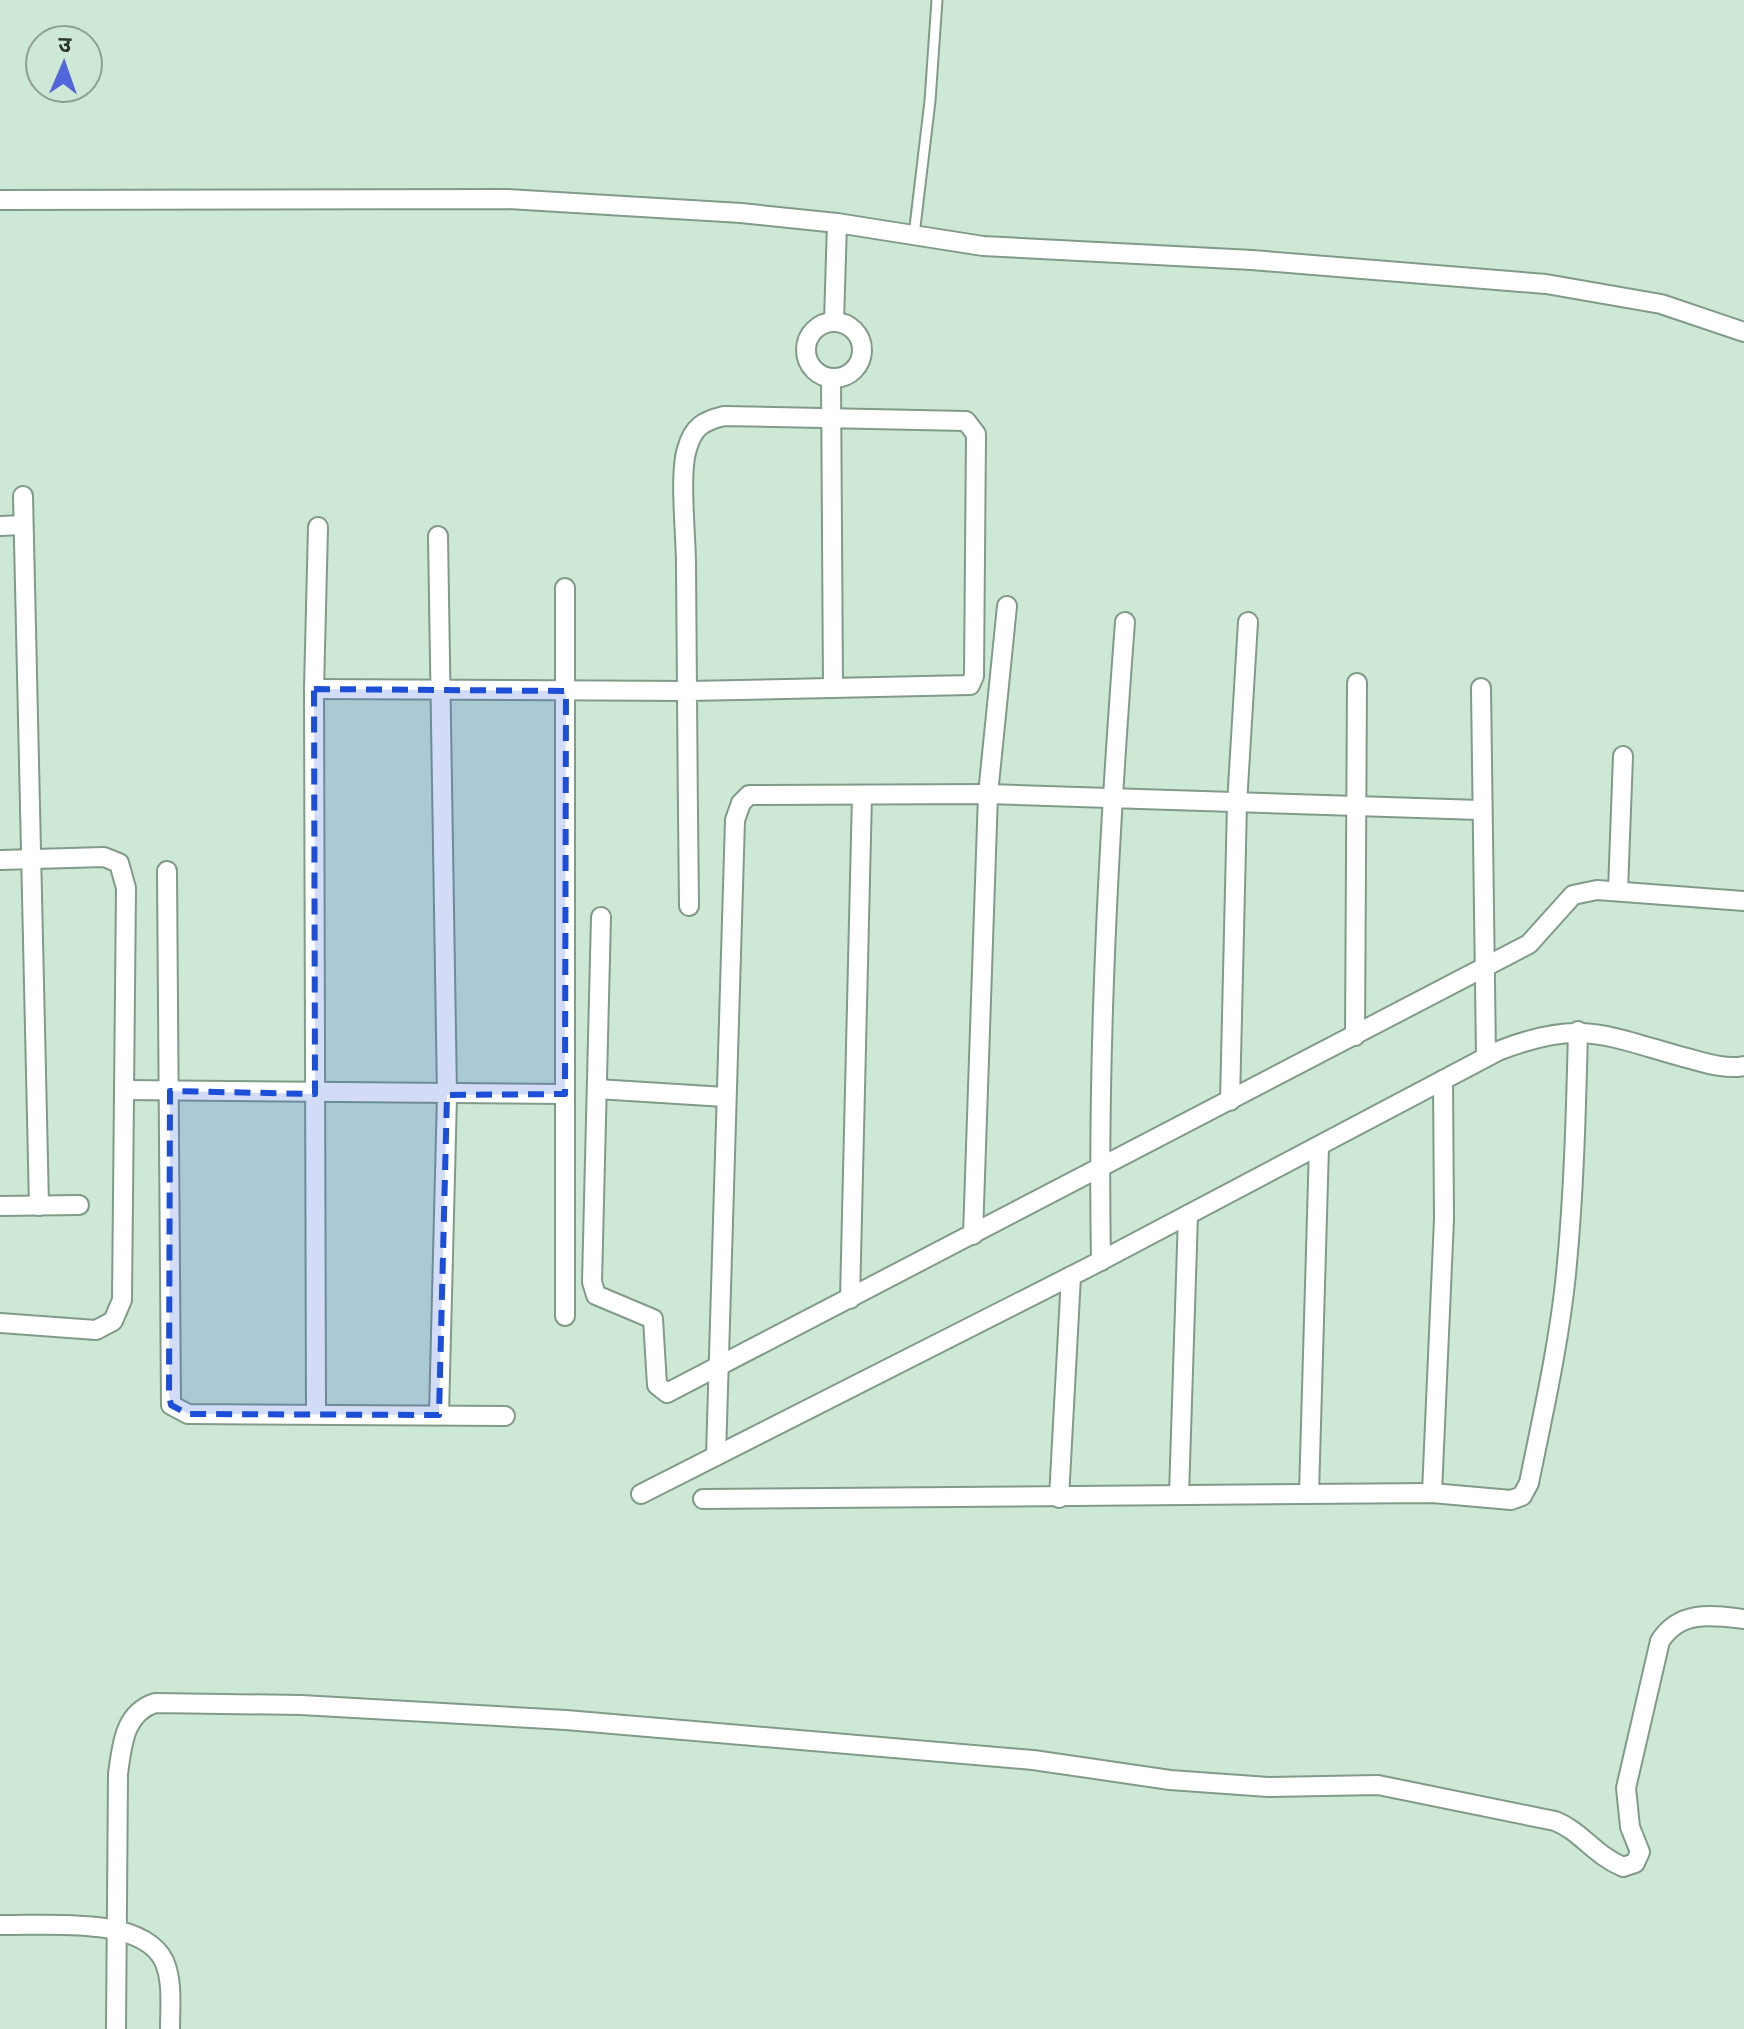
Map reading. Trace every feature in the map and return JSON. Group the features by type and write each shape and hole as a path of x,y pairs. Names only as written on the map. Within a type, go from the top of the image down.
{"street":[{"path":"0,200 507,199 741,213 837,223 983,246 1252,260 1546,284 1661,304 1744,332"},
{"path":"834,322 837,223"},
{"path":"834,322 852,328 859,336 862,356 850,374 831,378 814,371 809,363 806,345 816,328 834,322"},
{"path":"831,378 833,687"},
{"path":"314,689 688,691 970,685 974,676 976,434 966,421 724,416 707,420 695,429 685,452 688,691 689,906"},
{"path":"23,496 39,1206"},
{"path":"0,526 23,525"},
{"path":"316,1414 314,689 318,527"},
{"path":"438,536 447,1095 439,1415"},
{"path":"565,588 565,1316"},
{"path":"973,1235 988,794 1007,606"},
{"path":"1101,1261 1099,1169 1111,801 1125,622"},
{"path":"1230,1101 1237,804 1248,622"},
{"path":"1355,1036 1357,683"},
{"path":"1481,688 1480,810 1486,1057"},
{"path":"1618,891 1623,756"},
{"path":"716,1456 716,1369 735,820 741,803 749,795 761,792 988,794 1111,801 1480,810"},
{"path":"850,1299 862,795"},
{"path":"0,860 104,857 113,859 123,870 126,888 122,1300 118,1313 106,1327 86,1332 0,1323"},
{"path":"167,871 171,1405 188,1414 505,1416"},
{"path":"601,917 592,1282 596,1295 653,1319 660,1390 674,1392 1484,969 1529,944 1573,895 1618,891 1744,901"},
{"path":"703,1499 1432,1493 1511,1500 1526,1490 1552,1371 1566,1276 1575,1169 1578,1031"},
{"path":"641,1494 1101,1261 1486,1057 1535,1036 1578,1031 1714,1065 1744,1066"},
{"path":"1432,1493 1444,1219 1443,1080"},
{"path":"597,1089 725,1097"},
{"path":"124,1090 565,1094"},
{"path":"1309,1494 1319,1146"},
{"path":"0,1206 79,1205"},
{"path":"1179,1495 1188,1215"},
{"path":"1059,1498 1071,1276"},
{"path":"116,2029 118,1774 123,1740 134,1714 143,1707 175,1702 566,1720 1033,1760 1170,1780 1268,1787 1378,1785 1555,1821 1574,1832 1594,1853 1623,1867 1635,1863 1640,1852 1630,1827 1626,1788 1660,1641 1668,1628 1685,1618 1711,1615 1744,1619"},
{"path":"0,1925 117,1928 148,1943 164,1960 170,1986 170,2029"}],"lane":[{"path":"914,235 930,101 937,0"}],"highlighted area":[{"path":"314,689 566,691 565,1094 447,1095 439,1415 188,1414 171,1405 169,1395 170,1091 315,1094"}]}
